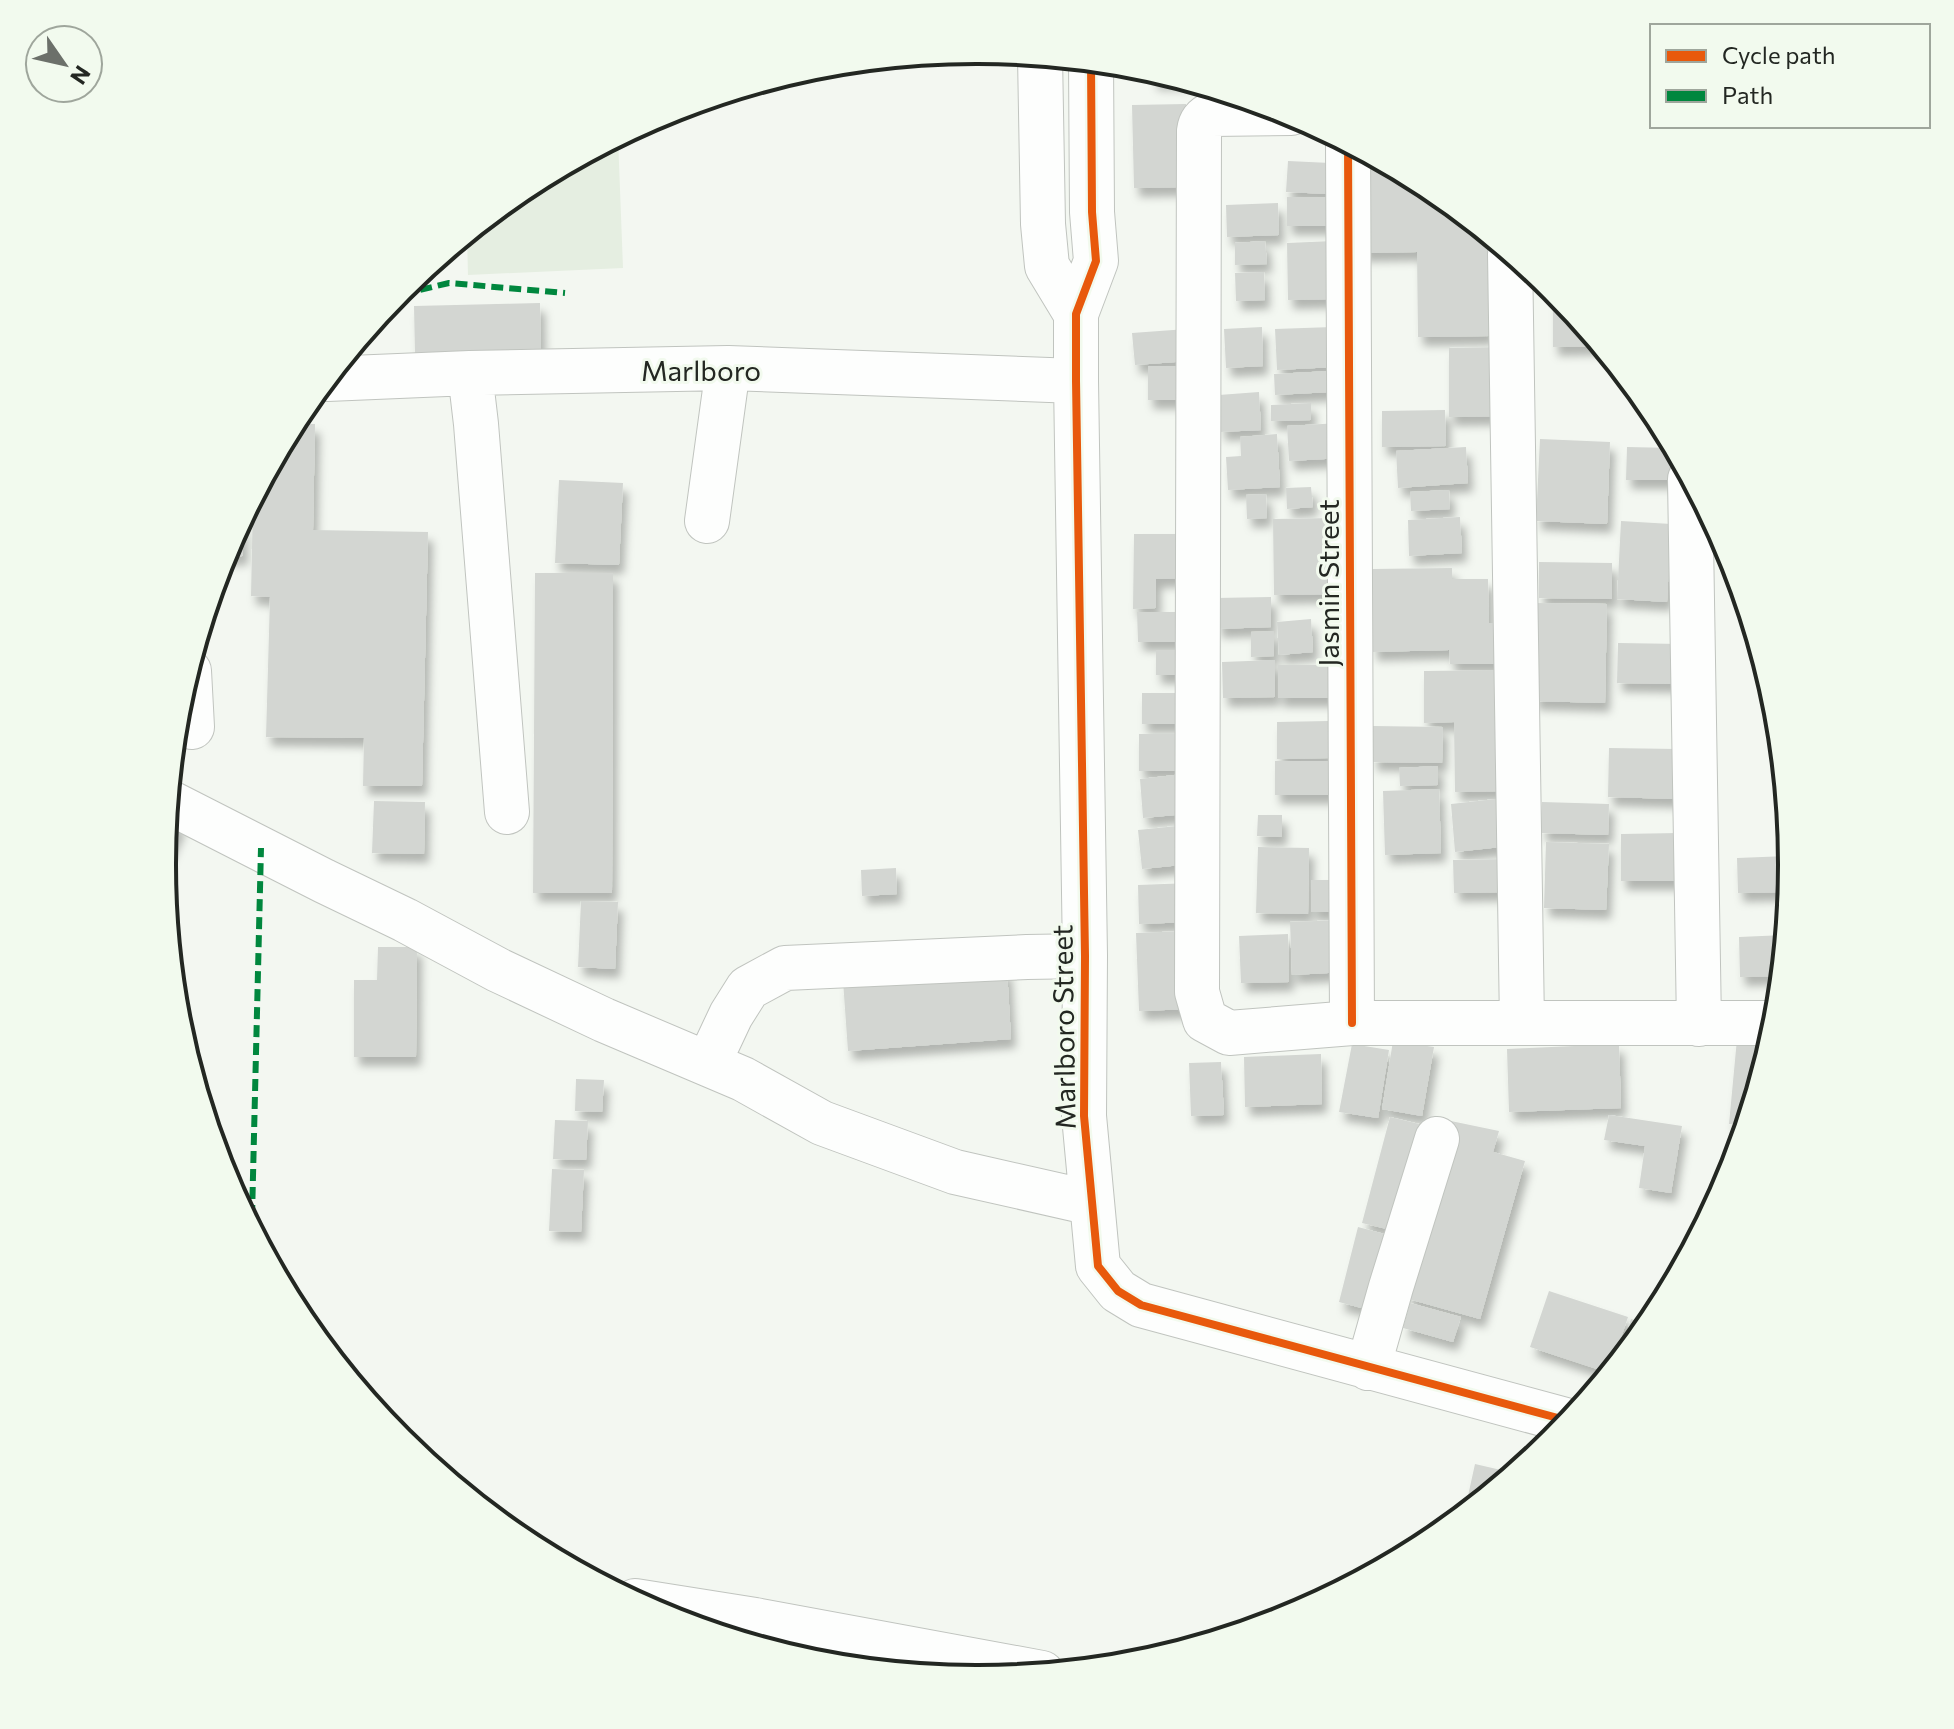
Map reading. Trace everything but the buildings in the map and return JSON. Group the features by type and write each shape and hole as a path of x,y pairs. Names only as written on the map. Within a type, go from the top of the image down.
{"street":[{"path":"1040,67 1043,224 1047,266 1076,314"},
{"path":"1076,314 1096,261 1092,212 1091,73"},
{"path":"1253,113 1212,114 1203,121 1199,131 1197,992 1205,1020 1229,1033 1352,1023 1761,1023"},
{"name":"Jasmin Street","path":"1348,156 1352,1023"},
{"path":"1510,268 1522,1023"},
{"name":"Marlboro Street","path":"1076,314 1085,956 1084,1116 1098,1266 1118,1291 1153,1309 1556,1417"},
{"path":"707,521 728,368"},
{"name":"Marlboro","path":"341,378 728,368 1076,381"},
{"path":"470,373 507,812"},
{"path":"1690,501 1699,1024"},
{"path":"191,712 192,727"},
{"path":"178,807 498,970 604,1020 743,1079 822,1123 955,1172 1092,1203"},
{"path":"708,1064 731,1015 748,988 785,968 1085,956"},
{"path":"1368,1368 1437,1139"},
{"path":"720,1623 755,1632 984,1665"}],"shaded area":[{"path":"618,149 623,268 468,275 467,248 532,199"}],"marked path":[{"path":"420,290 449,283 565,293"},
{"path":"252,1204 261,848"}],"cycle path":[{"path":"1091,73 1092,212 1096,261 1076,314 1076,381 1085,956 1084,1116 1098,1266 1118,1291 1141,1305 1556,1417"},
{"path":"1348,156 1352,1023"}]}
